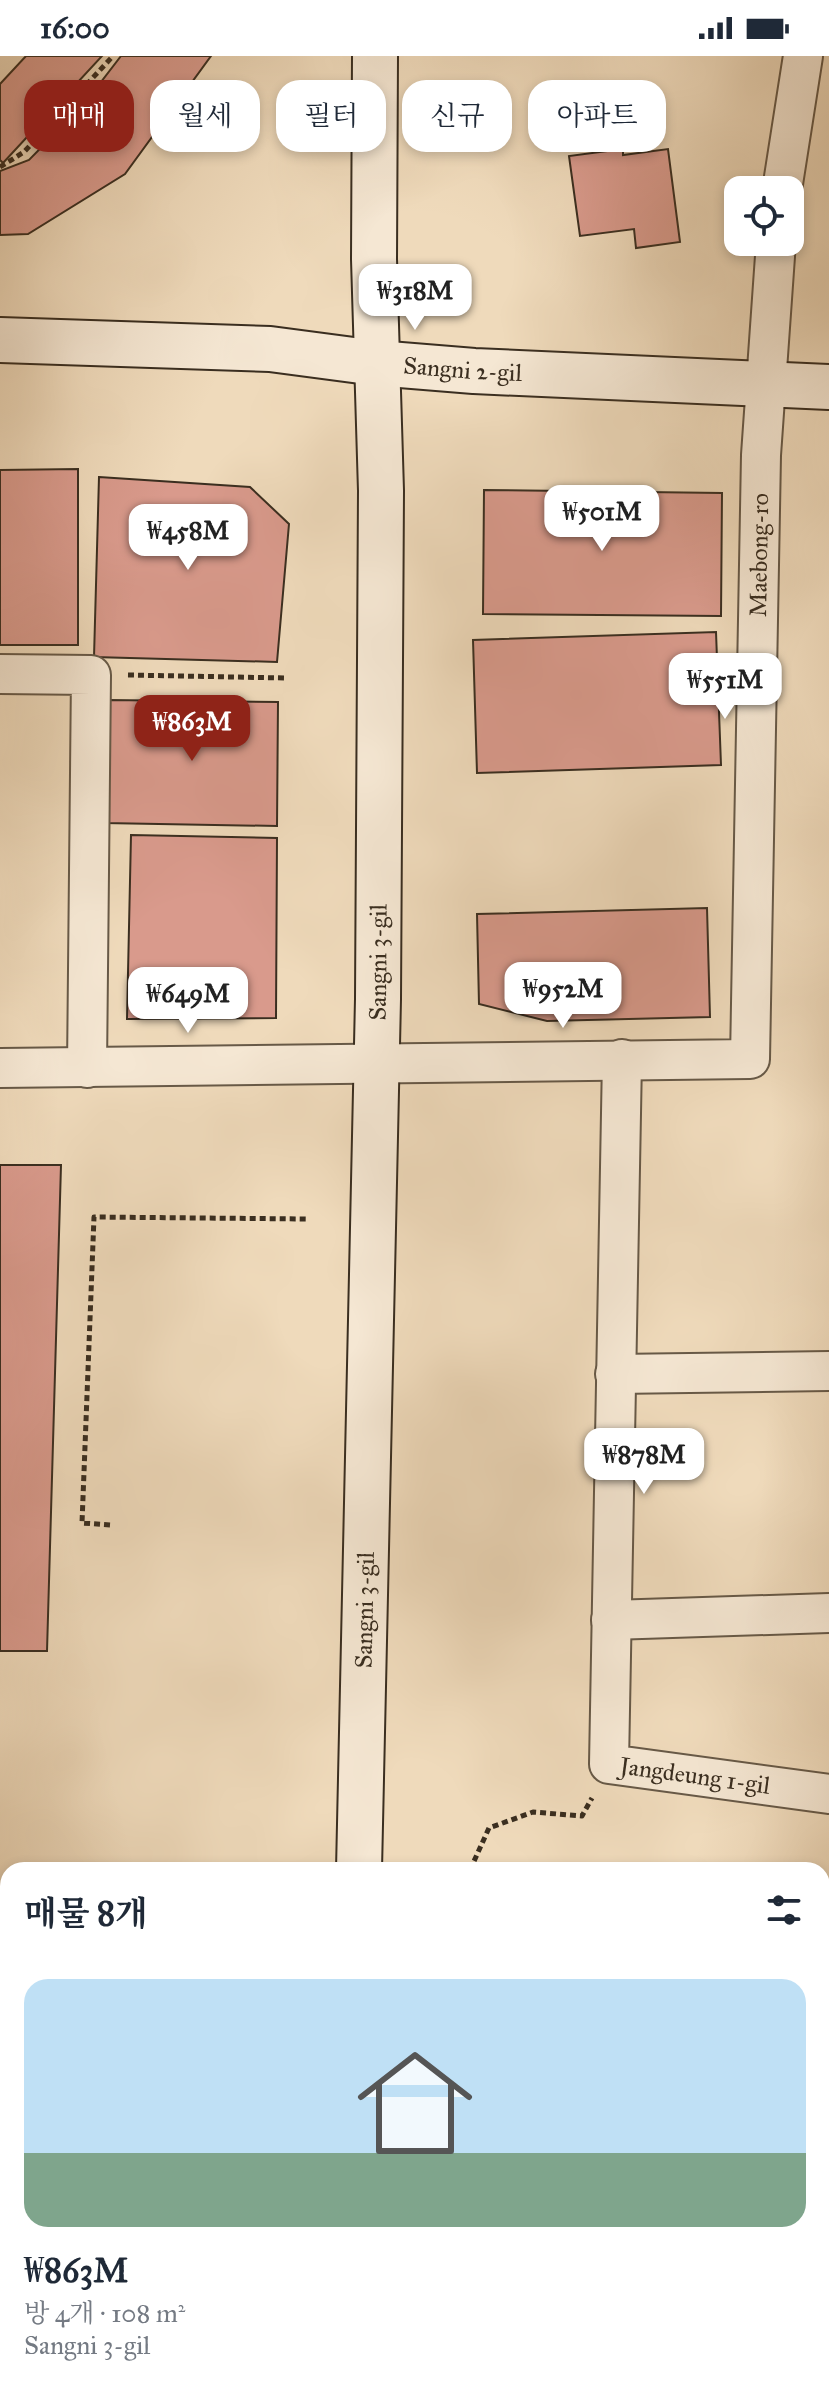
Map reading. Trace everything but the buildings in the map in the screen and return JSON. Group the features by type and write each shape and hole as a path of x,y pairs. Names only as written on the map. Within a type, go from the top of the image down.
{"street":[{"name":"Sangni 3-gil","path":"359,1862 377,1064 381,491 376,363 375,56"},
{"path":"784,176 803,56"},
{"name":"Maebong-ro","path":"622,1059 762,1058 765,386 775,256"},
{"name":"Sangni 2-gil","path":"0,340 270,349 376,363 829,387"},
{"path":"0,674 91,675 87,1068"},
{"path":"0,1068 622,1059"},
{"name":"Jangdeung 1-gil","path":"622,1059 609,1764 829,1794"},
{"path":"615,1374 829,1371"},
{"path":"611,1620 829,1613"}],"path":[{"path":"0,167 24,152 113,56"},
{"path":"91,675 287,678"},
{"path":"110,1525 82,1523 94,1217 307,1219"},
{"path":"474,1862 489,1828 533,1812 582,1816 609,1764"}]}
